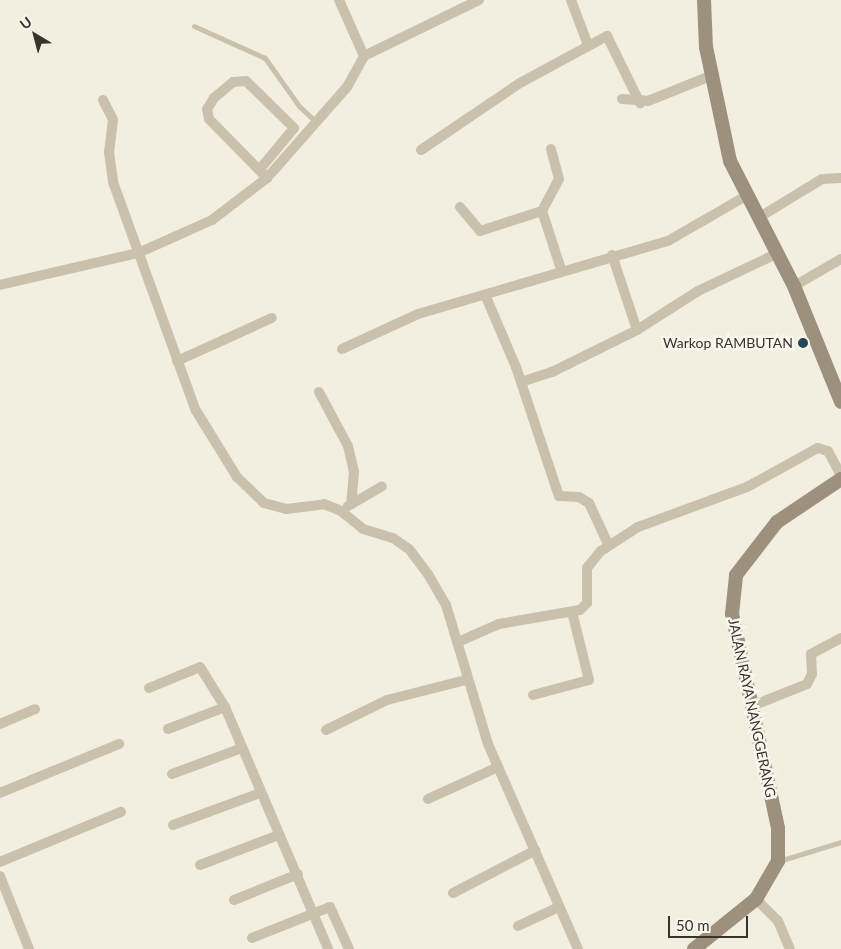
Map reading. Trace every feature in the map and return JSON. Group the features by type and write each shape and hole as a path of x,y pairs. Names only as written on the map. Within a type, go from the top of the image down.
{"street":[{"path":"339,0 364,56"},
{"path":"0,285 21,283 138,252 212,220 316,122 347,87 364,56 479,0"},
{"path":"571,0 588,45"},
{"path":"704,0 704,28 730,161 746,196 794,286 840,400"},
{"path":"421,150 520,83 588,45 610,38 640,103"},
{"path":"622,99 640,103 712,75"},
{"path":"246,81 294,128 264,173 207,113 214,98 233,82 246,81"},
{"path":"103,100 113,120 109,152 113,182 195,408 246,488 275,507 316,504 341,511 363,529 393,538 409,549 439,589 458,642 466,680 498,767 578,949"},
{"path":"460,207 480,231 542,211 559,179 551,149"},
{"path":"758,218 822,179 841,178"},
{"path":"342,349 418,314 486,297 561,269 681,236 746,196"},
{"path":"542,211 561,269"},
{"path":"521,382 552,372 637,330 698,291 776,254"},
{"path":"612,255 637,330"},
{"path":"794,286 841,259"},
{"path":"486,297 521,382 559,496 580,497 589,504 609,546"},
{"path":"177,361 272,318"},
{"path":"319,392 348,446 354,472 351,504"},
{"path":"458,642 498,624 572,612 587,603 590,560 609,546 638,527 747,487 818,448 828,451 841,475"},
{"name":"JALAN RAYA NANGGERANG","path":"694,949 756,899 770,881 778,861 778,828 732,614 736,575 772,526 841,479"},
{"path":"341,511 382,486"},
{"path":"533,695 590,680 572,612"},
{"path":"752,706 807,684 812,674 811,654 841,638"},
{"path":"149,688 200,667 225,707 276,836 298,874 312,914 328,949"},
{"path":"326,730 387,700 466,680"},
{"path":"168,729 225,707"},
{"path":"0,724 35,709"},
{"path":"0,793 119,744"},
{"path":"172,774 242,748"},
{"path":"428,799 498,767"},
{"path":"173,825 260,793"},
{"path":"0,862 121,812"},
{"path":"200,866 276,836"},
{"path":"453,892 536,850"},
{"path":"234,900 298,874"},
{"path":"0,876 29,949"},
{"path":"756,899 778,921 790,949"},
{"path":"252,938 330,906 349,949"},
{"path":"518,926 559,907"}],"lane":[{"path":"194,26 265,58 299,106 316,122"},
{"path":"778,861 841,842"}],"place":[{"name":"Warkop RAMBUTAN","path":"803,343"}]}
